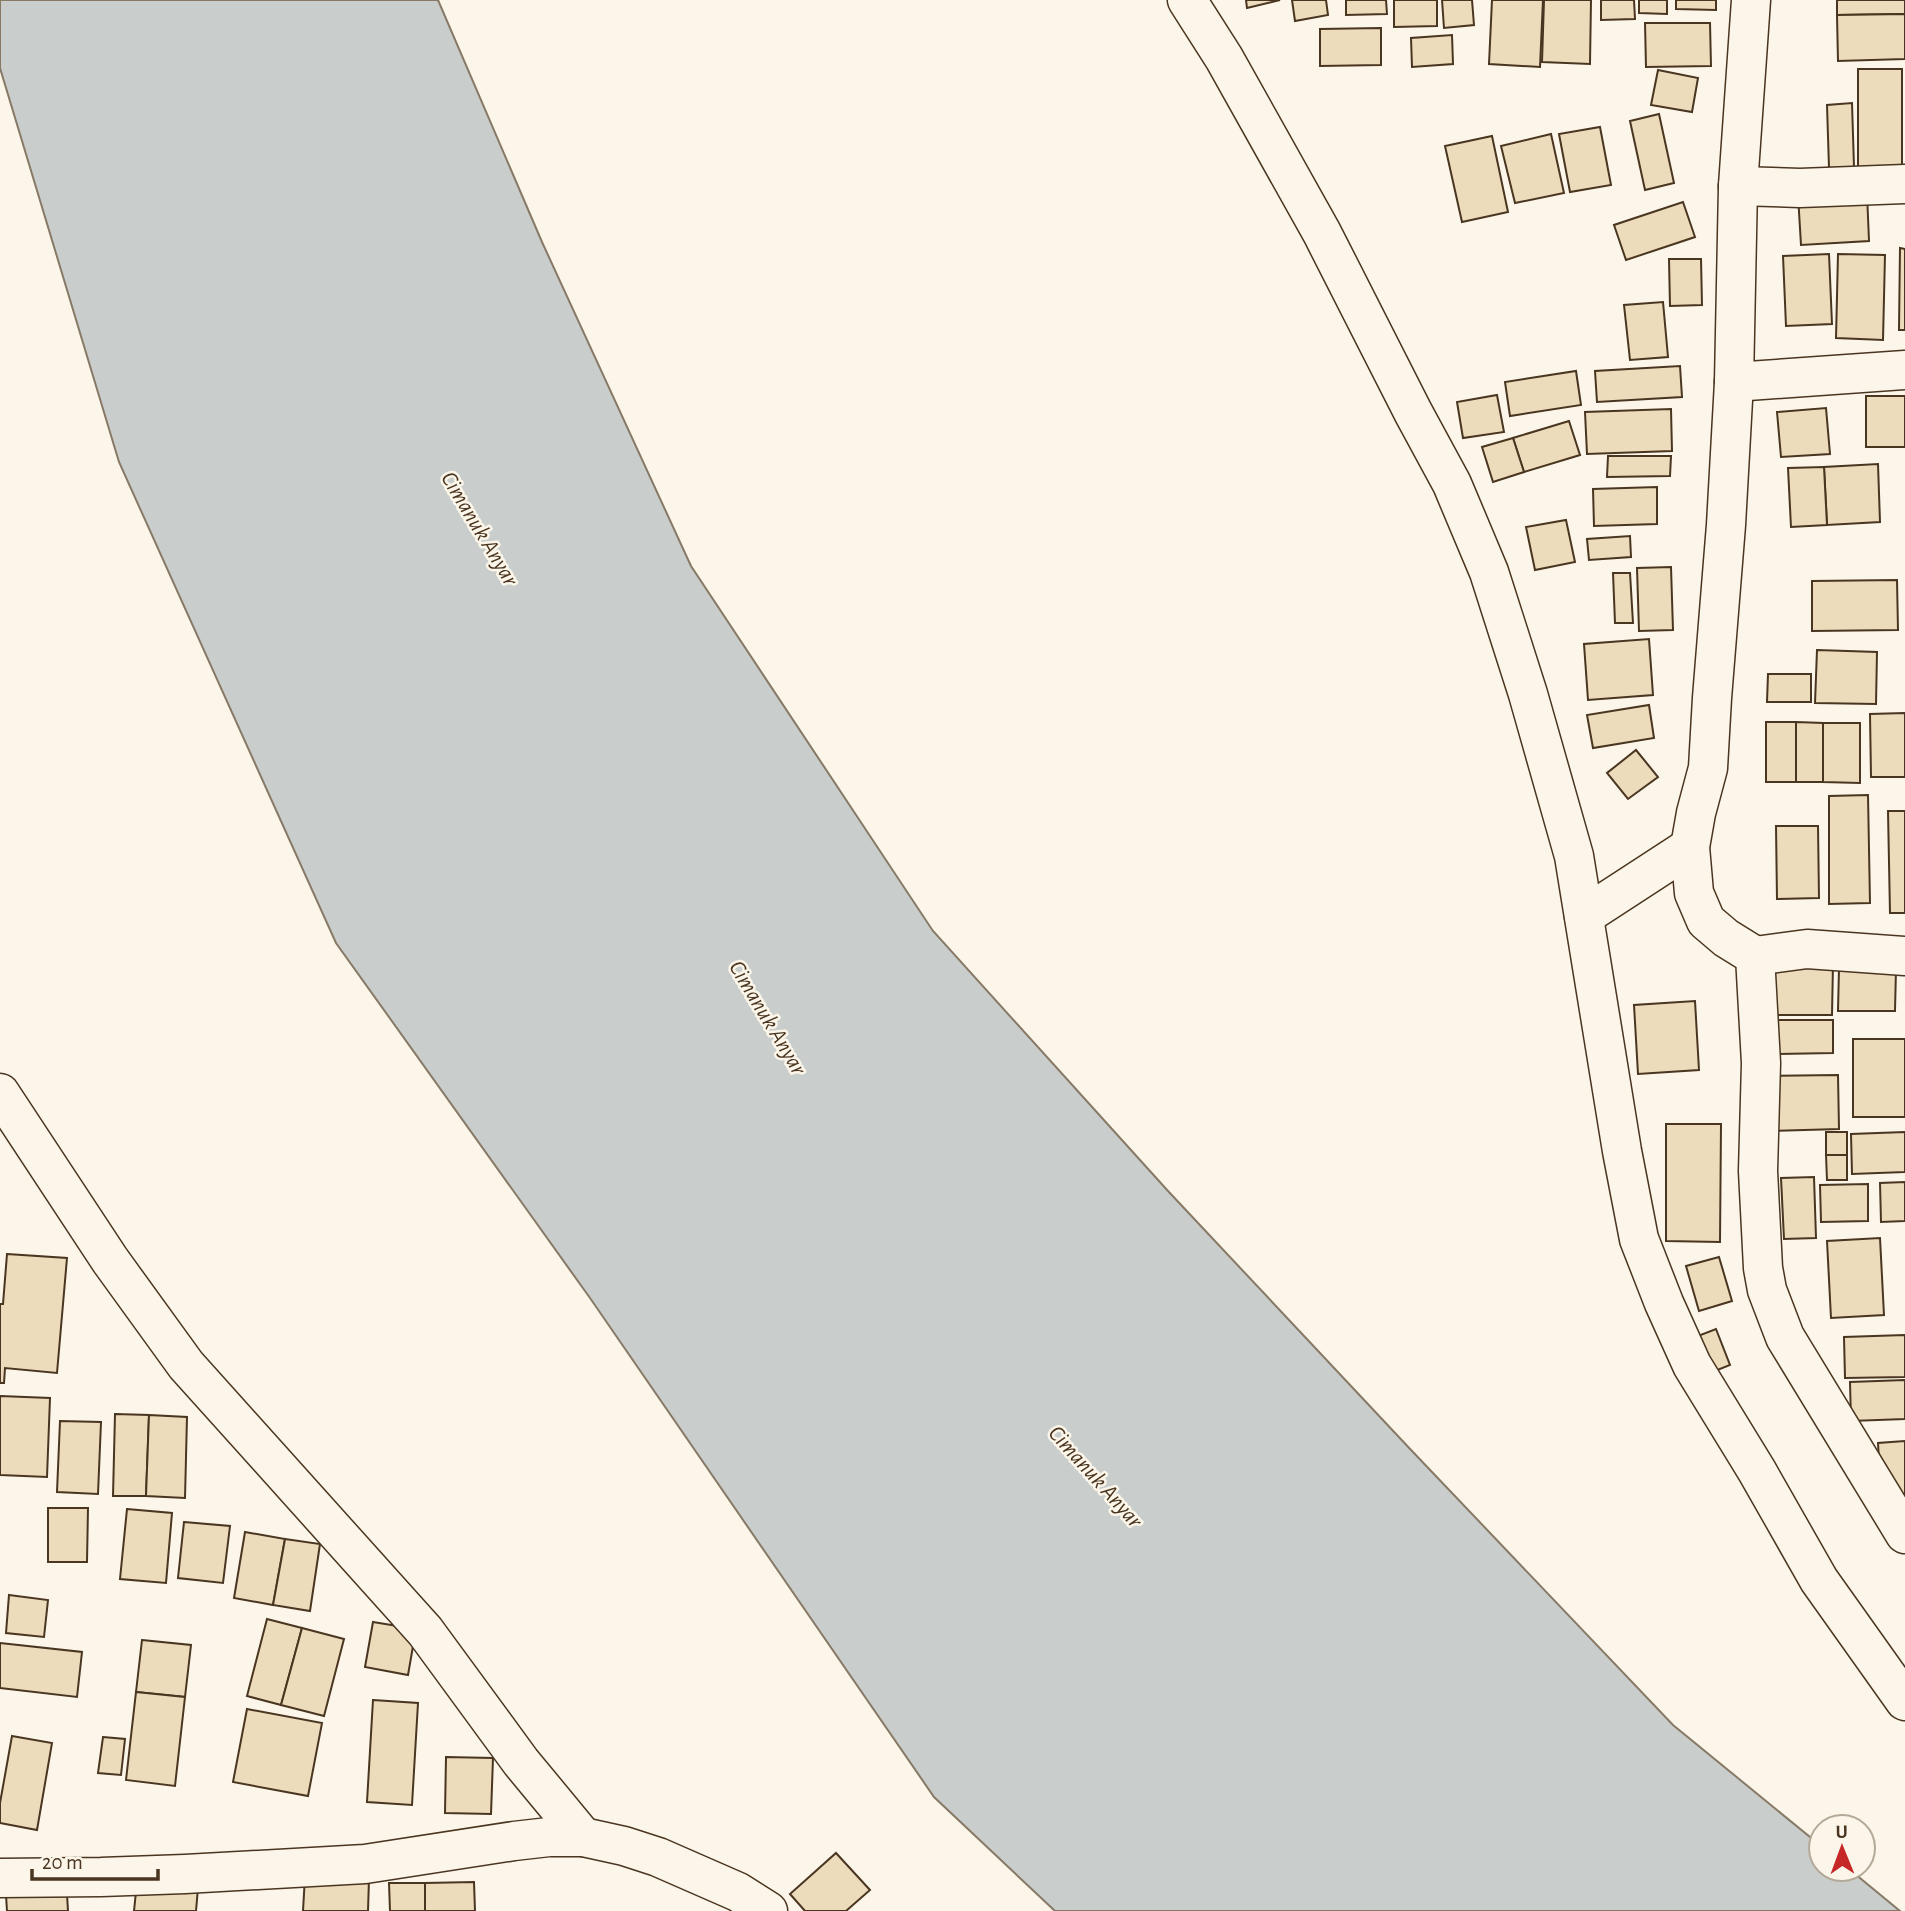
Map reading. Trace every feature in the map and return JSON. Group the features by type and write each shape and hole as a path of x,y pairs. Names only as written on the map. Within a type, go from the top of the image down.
{"street":[{"path":"1187,0 1224,58 1322,233 1452,484 1489,572 1528,694 1574,856 1639,1239 1664,1303 1692,1365 1819,1580 1905,1701"},
{"path":"1751,0 1738,186 1734,382 1726,525 1708,768 1690,847 1694,893 1706,921 1726,938 1755,956 1807,949 1905,956"},
{"path":"1738,186 1800,188 1905,184"},
{"path":"1734,382 1905,369"},
{"path":"1584,916 1690,847"},
{"path":"1755,956 1761,1063 1758,1171 1763,1268 1767,1290 1785,1337 1905,1534"},
{"path":"0,1093 110,1260 186,1365 425,1630 522,1762 583,1837"},
{"path":"0,1878 173,1875 365,1864 514,1841 583,1837 658,1857 738,1892 768,1911"}],"water":[{"name":"Cimanuk Anyar","path":"0,0 438,0 542,242 691,566 933,931 1168,1191 1673,1725 1807,1835 1807,1883 1866,1883 1900,1911 1055,1911 934,1797 590,1298 336,943 119,462 0,68"}],"building":[{"path":"1246,0 1280,0 1247,8"},
{"path":"1292,0 1326,0 1328,15 1295,21"},
{"path":"1346,0 1386,0 1387,14 1346,15"},
{"path":"1394,0 1437,0 1437,26 1394,27"},
{"path":"1442,0 1472,0 1474,25 1444,28"},
{"path":"1492,0 1543,0 1540,67 1489,64"},
{"path":"1544,0 1591,0 1590,64 1542,62"},
{"path":"1601,0 1634,0 1635,19 1601,20"},
{"path":"1639,0 1667,0 1667,14 1639,13"},
{"path":"1676,0 1716,0 1716,10 1676,9"},
{"path":"1837,0 1905,0 1905,14 1837,15"},
{"path":"1905,14 1905,59 1838,61 1837,15"},
{"path":"1645,23 1710,23 1711,66 1646,67"},
{"path":"1381,28 1381,65 1320,66 1320,29"},
{"path":"1452,35 1453,64 1412,67 1411,38"},
{"path":"1858,69 1902,69 1902,167 1858,167"},
{"path":"1658,70 1698,78 1692,112 1651,105"},
{"path":"1852,103 1854,167 1829,168 1827,105"},
{"path":"1659,114 1674,183 1645,190 1630,121"},
{"path":"1600,127 1611,185 1570,192 1559,134"},
{"path":"1551,134 1564,193 1515,203 1501,146"},
{"path":"1492,136 1508,212 1462,222 1445,146"},
{"path":"1867,193 1869,241 1801,245 1798,195"},
{"path":"1683,202 1695,237 1626,260 1614,225"},
{"path":"1900,248 1905,249 1905,330 1899,330"},
{"path":"1829,254 1832,324 1786,326 1783,256"},
{"path":"1838,254 1885,255 1883,340 1836,338"},
{"path":"1669,259 1701,259 1702,305 1670,306"},
{"path":"1663,302 1668,357 1630,360 1624,305"},
{"path":"1680,366 1682,397 1597,402 1595,371"},
{"path":"1576,371 1581,405 1510,416 1505,382"},
{"path":"1497,395 1504,432 1463,438 1457,402"},
{"path":"1866,396 1905,396 1905,447 1866,447"},
{"path":"1826,408 1830,454 1781,457 1777,412"},
{"path":"1671,409 1672,451 1587,454 1585,412"},
{"path":"1569,421 1580,455 1524,472 1513,438"},
{"path":"1513,438 1524,472 1493,482 1482,447"},
{"path":"1608,456 1671,456 1670,476 1607,477"},
{"path":"1878,464 1880,522 1827,525 1824,467"},
{"path":"1824,467 1827,525 1791,527 1788,468"},
{"path":"1657,487 1657,524 1594,526 1593,489"},
{"path":"1566,520 1575,562 1535,570 1526,527"},
{"path":"1630,536 1631,557 1589,560 1587,539"},
{"path":"1671,567 1673,630 1639,631 1637,568"},
{"path":"1613,573 1630,573 1633,623 1615,623"},
{"path":"1897,580 1898,630 1812,631 1812,581"},
{"path":"1649,639 1653,695 1588,700 1584,644"},
{"path":"1817,650 1877,652 1876,704 1815,703"},
{"path":"1768,674 1811,674 1811,702 1767,702"},
{"path":"1649,705 1654,738 1593,748 1587,715"},
{"path":"1905,713 1905,777 1871,777 1870,714"},
{"path":"1766,722 1796,722 1796,782 1766,782"},
{"path":"1796,722 1823,723 1823,782 1796,782"},
{"path":"1823,723 1860,723 1860,783 1823,782"},
{"path":"1636,750 1658,777 1628,799 1607,773"},
{"path":"1868,795 1870,903 1829,904 1829,796"},
{"path":"1888,811 1905,811 1905,913 1890,913"},
{"path":"1776,826 1818,826 1819,898 1777,899"},
{"path":"1775,964 1833,964 1832,1015 1774,1015"},
{"path":"1839,968 1896,969 1895,1011 1838,1011"},
{"path":"1695,1001 1699,1070 1638,1074 1634,1005"},
{"path":"1777,1020 1833,1020 1833,1053 1777,1054"},
{"path":"1853,1039 1905,1039 1905,1117 1853,1117"},
{"path":"1838,1075 1839,1129 1765,1131 1764,1076"},
{"path":"1666,1124 1721,1124 1720,1242 1666,1241"},
{"path":"1826,1132 1847,1132 1847,1155 1826,1155"},
{"path":"1905,1132 1905,1172 1852,1174 1851,1134"},
{"path":"1826,1155 1847,1155 1847,1180 1827,1180"},
{"path":"1814,1177 1816,1238 1784,1239 1781,1178"},
{"path":"1905,1182 1905,1221 1881,1222 1880,1183"},
{"path":"1868,1184 1868,1221 1821,1222 1820,1185"},
{"path":"1880,1238 1884,1315 1831,1318 1827,1241"},
{"path":"7,1254 67,1258 57,1373 5,1368 4,1383 0,1383 0,1304 3,1304"},
{"path":"1719,1257 1732,1301 1699,1311 1686,1266"},
{"path":"1716,1329 1730,1365 1705,1375 1690,1339"},
{"path":"1905,1335 1905,1377 1845,1378 1844,1337"},
{"path":"1905,1380 1905,1419 1851,1421 1850,1382"},
{"path":"0,1396 50,1398 47,1477 0,1475"},
{"path":"115,1414 149,1415 146,1496 113,1496"},
{"path":"149,1415 187,1417 185,1498 146,1496"},
{"path":"60,1421 101,1422 98,1494 57,1492"},
{"path":"1905,1441 1905,1494 1881,1495 1878,1443"},
{"path":"48,1508 88,1508 87,1562 48,1562"},
{"path":"127,1509 172,1513 166,1583 120,1579"},
{"path":"184,1522 230,1526 223,1583 178,1578"},
{"path":"245,1532 285,1539 273,1605 234,1598"},
{"path":"285,1539 320,1544 310,1611 273,1605"},
{"path":"9,1595 48,1600 44,1637 6,1633"},
{"path":"267,1619 302,1628 281,1705 247,1696"},
{"path":"373,1622 416,1629 408,1675 365,1667"},
{"path":"302,1628 344,1639 324,1716 281,1705"},
{"path":"142,1640 191,1645 185,1697 136,1692"},
{"path":"0,1643 82,1652 77,1697 0,1688"},
{"path":"136,1692 185,1697 175,1786 126,1780"},
{"path":"373,1700 418,1703 412,1805 367,1802"},
{"path":"247,1709 322,1723 308,1796 233,1782"},
{"path":"12,1736 52,1743 37,1830 0,1823 0,1803"},
{"path":"103,1737 125,1739 121,1775 98,1773"},
{"path":"446,1757 493,1758 491,1814 445,1813"},
{"path":"836,1853 870,1890 846,1911 805,1911 790,1894"},
{"path":"305,1876 369,1879 368,1911 303,1911"},
{"path":"137,1882 198,1888 196,1911 134,1911"},
{"path":"474,1882 475,1911 425,1911 425,1883"},
{"path":"389,1883 425,1883 425,1911 390,1911"},
{"path":"67,1894 68,1911 7,1911 6,1895"}]}
